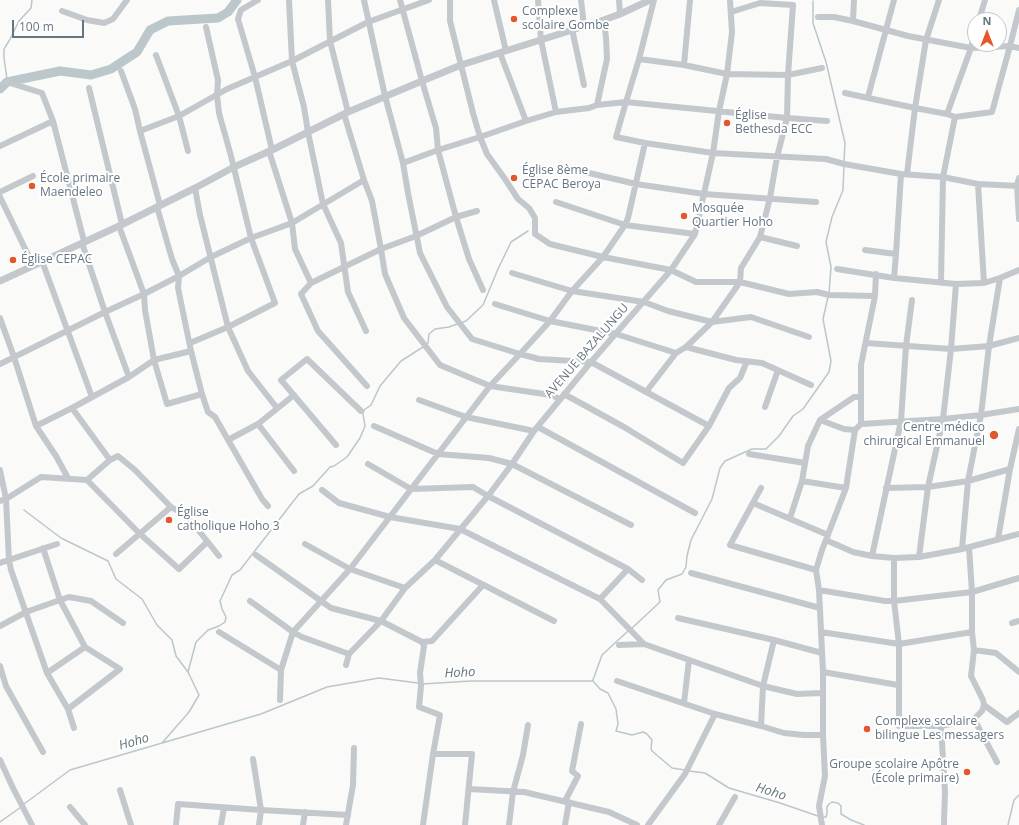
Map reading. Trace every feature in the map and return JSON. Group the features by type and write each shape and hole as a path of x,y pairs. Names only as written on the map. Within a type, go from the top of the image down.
{"street":[{"path":"62,11 87,20 104,22 113,19 127,0"},
{"path":"258,0 241,10 238,18 255,78 270,151 292,223 295,249 311,283"},
{"path":"290,0 292,61 304,107 323,204 341,242 348,292 366,331"},
{"path":"328,0 330,41 346,113 364,180 372,201 385,274 404,318 440,365 490,386 562,396 624,427 683,463 709,426 729,388 740,378 747,361"},
{"path":"364,0 385,96 403,163 420,253 447,307 472,339 540,359 591,362 709,426"},
{"path":"400,0 436,128 438,150 456,218 469,259 483,290"},
{"path":"140,131 179,116 227,89 292,61 368,22 429,0"},
{"path":"450,0 450,21 480,138 487,154 518,199 530,208 535,218 535,234 550,244 603,257 671,270 696,282 740,282 789,294 817,292 829,295 875,296"},
{"path":"494,0 503,52 526,121"},
{"path":"538,0 541,40 556,112"},
{"path":"581,0 584,26"},
{"path":"619,0 620,14"},
{"path":"0,281 120,225 196,188 234,167 270,151 346,113 385,96 461,66 604,20 650,0"},
{"path":"654,0 639,59 616,137 645,143 714,153 826,159 844,164 900,174 943,177 978,184 1018,186"},
{"path":"684,66 690,0"},
{"name":"AVENUE BAZALUNGU","path":"346,665 349,654 382,621 405,588 435,560 488,496 536,429 562,396 671,270 695,234 714,153 719,111 727,74 732,32 730,0"},
{"path":"853,21 854,0"},
{"path":"868,97 894,0"},
{"path":"907,174 915,108 926,40 939,0"},
{"path":"981,12 985,0"},
{"path":"646,392 676,353 686,347 712,322 740,282 741,268 760,237 770,198 777,157 787,118 788,75 793,5 760,2 731,12"},
{"path":"845,92 947,114 954,117 992,112 1019,10"},
{"path":"818,17 853,21 926,40 967,47"},
{"path":"597,105 607,59 604,20"},
{"path":"190,343 228,327 275,303 251,238 220,113 217,95 218,80 206,27"},
{"path":"572,30 584,85"},
{"path":"1007,46 1019,48"},
{"path":"947,114 970,52"},
{"path":"156,55 179,116 188,151"},
{"path":"639,59 727,74 788,75 822,68"},
{"path":"121,71 135,109 158,206 172,259 179,276 178,288 202,394 208,412 215,417 268,506"},
{"path":"7,82 42,94 53,122 83,242 105,312 129,376"},
{"path":"89,88 120,225 144,294 145,310 154,360 167,404 202,394"},
{"path":"403,163 438,150 480,138 556,112 626,102 827,121"},
{"path":"941,283 943,177 954,117"},
{"path":"0,146 53,122"},
{"path":"280,700 281,670 293,632 350,569 490,386 550,321 572,291 603,257 625,225 628,218 645,143"},
{"path":"572,169 636,184 704,194 816,202"},
{"path":"894,278 900,174"},
{"path":"0,192 33,176"},
{"path":"1019,178 1019,219"},
{"path":"0,364 144,294 211,257 251,238 292,223 364,180"},
{"path":"978,184 984,283"},
{"path":"196,188 200,215 228,327 248,371 277,408"},
{"path":"0,197 33,265"},
{"path":"556,202 625,225 695,234"},
{"path":"367,386 318,331 302,294 311,283 381,249 416,236 456,218 477,211"},
{"path":"760,237 797,246"},
{"path":"865,250 896,254"},
{"path":"42,261 92,397"},
{"path":"837,269 894,278 956,284 984,283 1019,270"},
{"path":"512,273 572,291 644,302 668,311 712,322 751,318 809,337"},
{"path":"822,825 819,806 825,776 822,693 823,672 820,590 816,570 822,550 846,488 856,430 861,424 861,365 875,296 876,274"},
{"path":"894,558 894,601 898,644 899,726 941,726 974,719 982,711 984,705 971,676 974,650 972,632 972,592 966,548 968,480 981,415 989,346 1000,278"},
{"path":"919,557 928,487 943,419 952,349 956,284"},
{"path":"872,556 901,421 906,346 912,300"},
{"path":"495,304 550,321 616,334 676,353"},
{"path":"0,318 36,426 56,456 68,478"},
{"path":"866,343 952,349 989,346 1019,338"},
{"path":"686,347 736,360 762,362 811,385"},
{"path":"36,426 92,397 154,360 192,351"},
{"path":"336,445 281,380 307,359 361,411"},
{"path":"765,407 778,370"},
{"path":"228,440 258,424 294,395"},
{"path":"790,518 802,481 808,446 820,420 854,397 861,397"},
{"path":"419,400 466,417 536,429 695,513"},
{"path":"72,408 110,460"},
{"path":"861,424 943,419 1019,409"},
{"path":"820,420 844,429 856,430"},
{"path":"258,424 294,471"},
{"path":"374,426 438,454 489,458 512,464 631,524"},
{"path":"998,539 1010,469 1019,429"},
{"path":"749,454 805,463"},
{"path":"87,480 110,460 118,456 135,470 171,507 180,512 195,526 219,556"},
{"path":"368,464 411,489 473,487 628,569 642,580"},
{"path":"886,488 928,487 968,480 1010,469"},
{"path":"0,470 11,570 47,673 68,709 74,728"},
{"path":"3,500 40,478 87,480 140,533 179,569 208,542"},
{"path":"802,481 846,488"},
{"path":"761,488 730,544 816,570"},
{"path":"322,490 339,503 390,517 460,529 600,599 644,644"},
{"path":"753,503 790,518 853,552 872,556 894,558 919,557 966,548 1019,534"},
{"path":"116,554 171,507"},
{"path":"0,563 57,544"},
{"path":"305,544 350,569 405,588"},
{"path":"43,548 60,600 85,647 120,669 68,709"},
{"path":"256,555 331,608 382,621 422,642 432,640 483,585"},
{"path":"435,560 554,621"},
{"path":"600,599 628,569"},
{"path":"692,573 820,608"},
{"path":"820,590 885,601 894,601 972,592 1019,578"},
{"path":"0,626 26,612 69,598 91,600 123,623"},
{"path":"250,601 302,637 349,654"},
{"path":"678,618 822,652"},
{"path":"1012,623 1019,620"},
{"path":"219,632 281,670"},
{"path":"821,632 898,644 972,632"},
{"path":"761,726 763,686 774,640"},
{"path":"422,642 424,646 420,674 421,684 419,707 440,715 423,825"},
{"path":"619,646 644,644 763,686 797,694 822,693"},
{"path":"47,673 85,647"},
{"path":"974,650 996,653 1019,672"},
{"path":"684,703 689,660"},
{"path":"0,666 3,687 43,752"},
{"path":"823,672 898,685"},
{"path":"617,681 715,714 784,733 823,735"},
{"path":"984,705 1007,722 1019,713"},
{"path":"648,825 685,774 715,714"},
{"path":"974,719 997,762"},
{"path":"565,825 567,802 578,776 572,771 581,724"},
{"path":"509,825 513,792 523,755 528,725"},
{"path":"941,726 945,792 944,825"},
{"path":"346,825 353,785 354,748"},
{"path":"433,754 472,754 465,825"},
{"path":"253,759 261,810 258,825"},
{"path":"0,760 32,825"},
{"path":"469,789 524,792 609,812 637,825"},
{"path":"120,790 131,825"},
{"path":"719,825 735,797"},
{"path":"176,825 178,804 224,808 348,814"},
{"path":"70,807 85,825"},
{"path":"221,825 224,808"},
{"path":"303,825 305,812"}],"waterway":[{"path":"7,79 4,49 19,21 31,8 32,0"},
{"path":"0,89 7,82 60,71 91,75 111,69 137,52 150,30 168,21 218,18 228,12 237,0"},
{"path":"813,1 813,23 826,62 845,143 844,161"},
{"path":"829,294 831,267 826,242 832,217 843,190 844,165"},
{"path":"463,322 483,305 511,242 528,231"},
{"path":"631,629 660,602 658,590 666,580 682,574 686,567 691,540 712,499 720,468 725,461 752,449 766,449 779,436 793,416 803,409 829,372 831,361 823,319 828,297"},
{"path":"426,345 428,343 429,334 435,329 457,324"},
{"path":"188,672 196,642 208,630 225,622 226,617 220,601 232,575 240,570 299,494 313,486 330,467 347,457 360,438 365,426 363,414 364,410 371,405 380,386 401,361 423,347"},
{"path":"24,510 61,538 108,561 116,579 142,599 157,625 172,640 176,656 188,672 199,695 189,712 162,743"},
{"path":"593,680 602,655 628,631"},
{"name":"Hoho","path":"24,804 70,770 261,714 327,687 379,678 418,683"},
{"name":"Hoho","path":"422,684 471,681 593,681 600,689 608,693 616,709 618,724 616,731 632,735 643,732 647,734 652,740 652,751 672,768 685,770"},
{"name":"Hoho","path":"689,771 705,773 729,788 818,816"},
{"name":"Hoho","path":"1008,825 1014,800 1019,795"},
{"name":"Hoho","path":"824,817 826,817 827,807 829,804 832,802 838,803 841,806 841,814 864,825"},
{"name":"Hoho","path":"0,822 21,807"}],"place":[{"name":"Complexe scolaire Gombe","path":"514,19"},
{"name":"Église Bethesda ECC","path":"727,123"},
{"name":"Église 8ème CEPAC Beroya","path":"514,178"},
{"name":"École primaire Maendeleo","path":"32,186"},
{"name":"Mosquée Quartier Hoho","path":"684,216"},
{"name":"Église CEPAC","path":"13,260"},
{"name":"Centre médico chirurgical Emmanuel","path":"994,435"},
{"name":"Église catholique Hoho 3","path":"169,520"},
{"name":"Complexe scolaire bilingue Les messagers","path":"867,729"},
{"name":"Groupe scolaire Apôtre (École primaire)","path":"967,772"}]}
